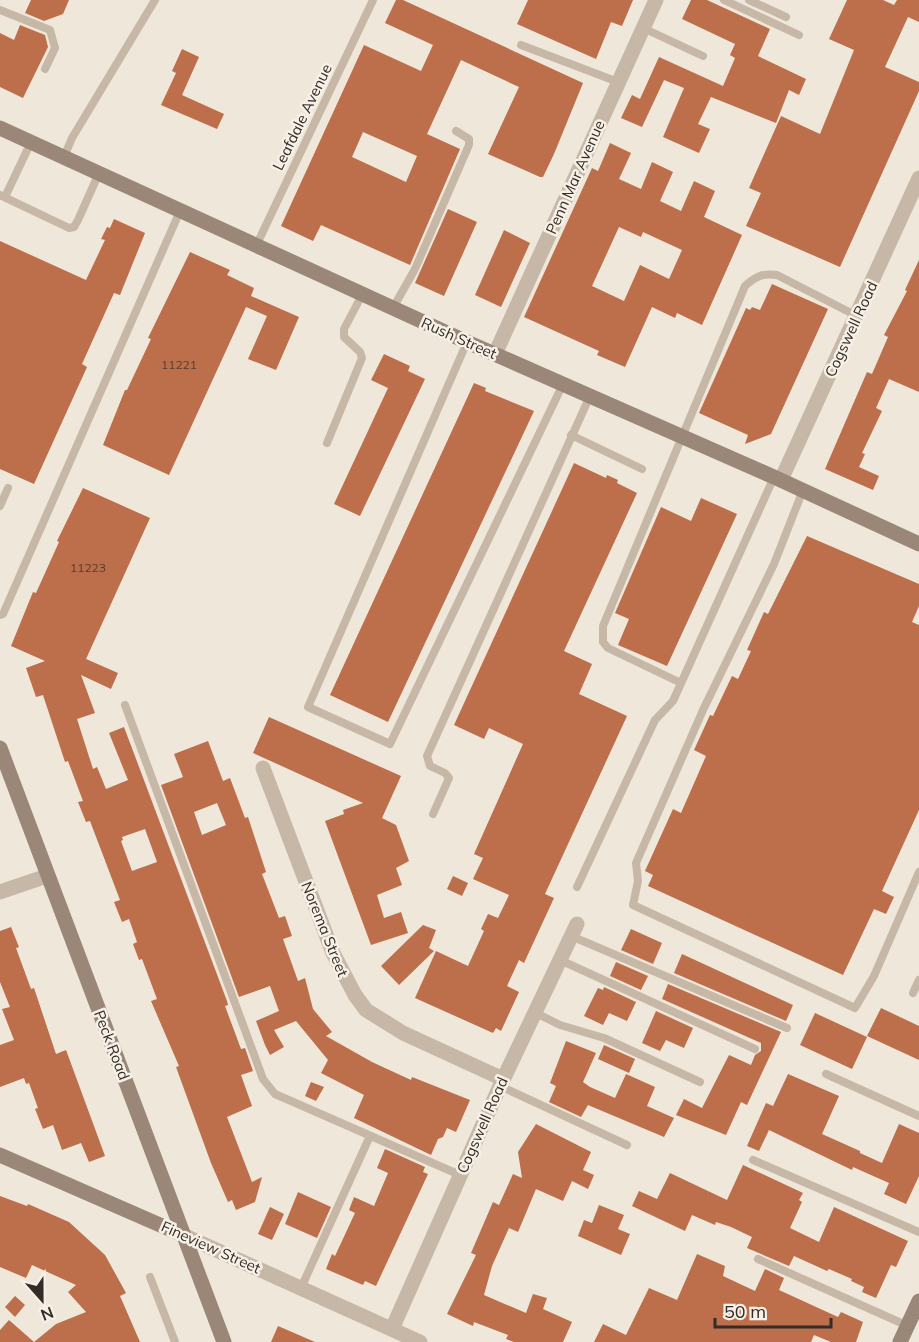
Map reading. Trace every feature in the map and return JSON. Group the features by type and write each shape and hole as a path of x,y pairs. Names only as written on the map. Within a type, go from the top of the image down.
{"street":[{"name":"Penn Mar Avenue","path":"495,354 656,0"},
{"name":"Rush Street","path":"0,128 362,295 777,478 919,544"},
{"name":"Cogswell Road","path":"777,478 857,316 919,178"},
{"name":"Peck Road","path":"0,748 224,1342"},
{"name":"Norema Street","path":"263,768 333,953 355,995 366,1010 403,1033 501,1082"},
{"path":"0,892 47,876"},
{"name":"Cogswell Road","path":"392,1329 501,1082 574,930"},
{"name":"Fineview Street","path":"0,1155 420,1342"},
{"path":"900,1342 919,1300"}],"lane":[{"path":"64,158 72,138 155,0"},
{"name":"Leafdale Avenue","path":"256,246 374,0"},
{"path":"724,0 799,35"},
{"path":"749,0 786,17"},
{"path":"0,10 50,30 55,48 45,69"},
{"path":"643,28 703,56"},
{"path":"521,45 618,82"},
{"path":"393,308 415,269 469,145 469,139 456,131"},
{"path":"31,142 3,196 69,228 74,227 78,220 99,173"},
{"path":"0,615 3,614 180,211"},
{"path":"681,683 608,648 602,634 603,626 745,286 754,278 765,274 777,275 857,316"},
{"path":"327,442 362,358 360,352 344,337 344,329 362,295"},
{"path":"467,342 308,707 390,744 563,384"},
{"path":"433,814 449,778 445,773 430,766 427,756 590,396"},
{"path":"571,435 642,469"},
{"path":"577,887 654,720 673,701 777,478"},
{"path":"0,506 8,488"},
{"path":"803,490 774,564 703,710 636,863 638,880 633,905 855,1008 874,976 919,872"},
{"path":"125,705 263,1079 275,1094 460,1175"},
{"path":"574,930 787,1028"},
{"path":"560,960 755,1049"},
{"path":"913,993 919,980"},
{"path":"534,1012 560,1025 604,1038 700,1083"},
{"path":"826,1074 919,1116"},
{"path":"501,1082 627,1145"},
{"path":"301,1288 370,1136"},
{"path":"753,1160 919,1232"},
{"path":"758,1259 908,1326"},
{"path":"150,1277 175,1342"}],"building":[{"path":"31,0 69,0 63,14 44,21 25,13"},
{"path":"396,0 403,0 583,83 554,154 543,177 540,177 488,154 519,87 461,60 427,134 460,149 410,265 321,225 313,241 281,226 364,45 421,71 433,45 385,23","holes":["363,132 417,156 406,182 352,157"]},
{"path":"528,0 633,0 622,26 611,22 596,59 517,24"},
{"path":"691,0 707,0 770,29 758,56 806,79 799,95 789,90 776,123 711,97 698,124 710,129 699,153 663,137 684,88 664,80 642,127 621,118 632,95 640,99 659,57 723,86 735,58 730,55 735,44 682,19"},
{"path":"847,0 883,0 894,5 897,0 919,0 919,22 908,17 885,67 919,82 919,91 840,267 746,226 761,193 749,188 781,116 820,134 854,50 829,39"},
{"path":"20,25 45,35 48,47 23,98 0,87 0,33 14,40"},
{"path":"182,49 199,57 182,95 224,114 217,129 161,105 176,73 172,71"},
{"path":"610,143 631,153 619,179 641,189 652,162 673,172 660,201 681,211 694,181 715,191 704,217 742,235 702,325 677,313 675,318 652,307 625,367 597,355 599,351 524,317 592,168 598,171","holes":["619,227 641,237 643,232 682,250 669,279 640,265 624,301 592,286"]},
{"path":"448,209 477,222 444,296 415,283"},
{"path":"114,219 145,233 120,295 114,293 82,364 87,367 34,484 0,469 0,241 86,280 105,240 101,239"},
{"path":"504,230 530,243 501,307 475,295"},
{"path":"190,252 230,270 227,275 254,288 251,296 299,317 276,370 248,359 267,316 246,307 169,475 103,445 125,390 151,339 148,338"},
{"path":"919,260 919,392 889,379 876,408 882,411 862,453 865,454 859,467 879,476 873,490 825,469 867,372 872,374 888,337 884,335 907,291 905,290"},
{"path":"772,284 828,309 771,434 745,444 748,435 699,413 746,308 750,310 752,307 760,310"},
{"path":"384,354 410,366 408,371 425,379 360,516 334,504 388,388 371,380"},
{"path":"474,383 486,388 485,391 534,411 388,722 330,695"},
{"path":"574,463 606,478 607,475 618,480 617,483 637,493 564,651 592,664 579,694 627,716 545,894 554,898 524,963 519,960 507,986 519,992 501,1031 496,1028 493,1033 415,998 436,951 468,966 484,931 481,929 488,914 498,918 509,895 473,879 483,858 474,854 523,744 489,728 484,739 454,725"},
{"path":"83,488 150,518 86,659 118,673 111,689 81,675 95,713 77,719 93,769 97,767 106,789 128,780 109,733 124,727 227,1001 228,1005 225,1006 241,1049 245,1048 253,1071 241,1075 252,1106 227,1117 252,1182 262,1177 255,1202 236,1210 232,1200 228,1202 211,1163 176,1067 179,1066 151,1001 157,999 142,959 139,960 133,944 137,942 129,919 122,922 114,902 120,900 90,821 86,822 78,802 83,801 68,761 65,762 43,695 36,697 26,668 45,661 11,646 33,592 36,593 59,542 57,541","holes":["145,829 157,862 132,871 121,841 122,837"]},
{"path":"701,498 737,514 667,666 618,645 629,619 615,613 661,507 691,521"},
{"path":"807,536 919,584 919,606 912,622 919,625 919,810 882,891 894,897 886,914 874,909 843,975 648,886 653,875 645,871 673,809 681,813 706,756 694,750 710,715 713,716 732,676 738,679 751,651 747,650 764,612 768,614"},
{"path":"269,717 401,776 382,818 396,825 409,861 396,868 402,885 377,895 384,918 401,912 408,933 371,945 325,821 344,814 343,810 363,803 253,753"},
{"path":"208,741 223,781 230,778 245,818 248,817 266,872 262,874 279,918 285,916 292,936 283,939 298,981 305,978 313,1009 332,1032 326,1036 372,1062 411,1080 412,1077 470,1100 456,1132 447,1128 443,1137 438,1139 431,1155 354,1118 364,1095 321,1073 328,1060 296,1021 274,1030 284,1047 270,1055 256,1021 279,1011 270,986 239,997 161,785 183,777 174,754","holes":["217,803 226,825 202,835 194,812"]},
{"path":"453,876 468,883 462,896 447,889"},
{"path":"423,925 436,930 429,948 434,951 399,985 381,966"},
{"path":"11,927 19,947 16,948 31,989 34,988 56,1054 66,1050 105,1156 89,1162 81,1143 62,1150 53,1125 43,1129 35,1109 38,1108 29,1083 26,1084 24,1078 0,1087 0,1045 14,1040 2,1009 10,1007 0,982 0,931"},
{"path":"631,929 662,943 653,964 621,950"},
{"path":"682,954 793,1005 786,1021 674,973"},
{"path":"616,962 648,976 641,990 610,976"},
{"path":"668,984 781,1032 747,1105 741,1102 726,1135 676,1115 684,1099 702,1108 729,1055 751,1065 755,1055 761,1051 761,1043 662,999"},
{"path":"604,987 636,1002 627,1021 609,1013 603,1025 584,1016 598,988 603,990"},
{"path":"881,1008 919,1026 919,1060 867,1036"},
{"path":"656,1011 693,1028 684,1048 666,1040 660,1051 642,1043"},
{"path":"815,1013 867,1037 852,1069 800,1045"},
{"path":"566,1041 596,1053 583,1082 590,1087 615,1098 626,1074 655,1087 647,1106 674,1118 664,1137 588,1105 581,1117 549,1102 556,1086 550,1083"},
{"path":"604,1045 635,1059 629,1073 598,1059"},
{"path":"788,1074 839,1096 822,1134 882,1163 899,1124 919,1133 919,1176 906,1204 884,1194 889,1183 853,1167 852,1170 769,1130 759,1151 747,1146 766,1103 773,1106"},
{"path":"311,1082 324,1087 316,1101 305,1096"},
{"path":"536,1124 591,1152 583,1170 594,1175 588,1189 572,1181 563,1201 536,1189 518,1232 509,1228 492,1266 484,1295 526,1313 533,1294 547,1298 543,1309 572,1322 563,1342 514,1342 506,1339 508,1335 474,1322 473,1326 447,1314 476,1255 471,1253 493,1202 499,1205 513,1174 522,1178 518,1152"},
{"path":"385,1149 425,1167 423,1172 428,1174 376,1286 365,1281 363,1285 326,1269 332,1254 335,1256 355,1213 349,1210 354,1197 374,1206 388,1173 377,1168"},
{"path":"743,1165 803,1193 799,1200 802,1202 790,1228 819,1242 834,1207 908,1241 896,1267 891,1265 876,1298 862,1292 864,1287 851,1281 852,1279 829,1269 827,1271 794,1256 789,1266 747,1248 752,1237 731,1227 716,1222 715,1225 692,1215 685,1231 632,1206 639,1191 657,1199 670,1173 727,1200"},
{"path":"298,1192 331,1207 317,1238 285,1224"},
{"path":"0,1196 27,1206 28,1204 69,1222 105,1255 126,1293 120,1296 140,1342 34,1342 56,1324 86,1312 68,1292 76,1285 32,1265 26,1278 0,1267"},
{"path":"599,1205 624,1215 618,1229 630,1234 621,1255 578,1236 584,1220 592,1223"},
{"path":"270,1207 284,1214 272,1240 258,1234"},
{"path":"697,1254 725,1266 723,1276 755,1291 765,1269 784,1278 779,1290 838,1317 841,1312 863,1322 856,1342 831,1342 814,1335 811,1342 594,1342 603,1324 626,1335 649,1288 677,1300"},
{"path":"15,1296 25,1305 15,1317 5,1307"},
{"path":"9,1320 34,1342 0,1342 0,1330"},
{"path":"278,1326 315,1342 271,1342"}]}
